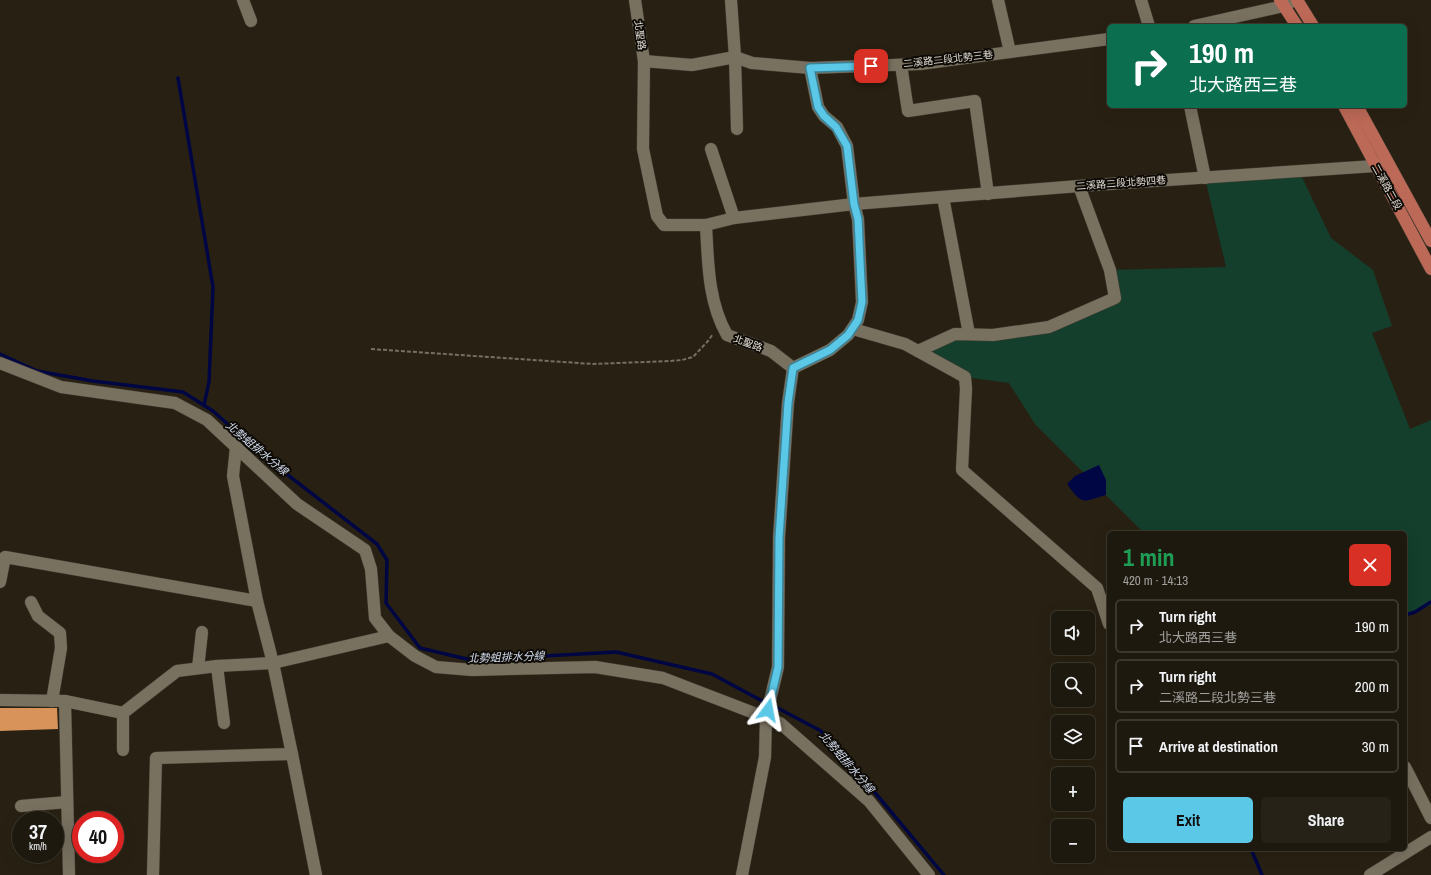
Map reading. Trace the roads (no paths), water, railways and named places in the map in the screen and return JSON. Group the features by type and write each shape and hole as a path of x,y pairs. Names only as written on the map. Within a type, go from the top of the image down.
{"main road":[{"path":"1297,0 1312,24"},
{"path":"1286,2 1296,24"},
{"name":"二溪路二段","path":"1345,108 1431,269"},
{"name":"二溪路二段","path":"1358,108 1431,242"}],"street":[{"path":"243,0 251,21"},
{"name":"北聖路","path":"635,0 644,61 643,149 657,216 664,225 706,225 709,278 720,323 727,335 772,351 793,368"},
{"path":"731,0 735,57 737,129"},
{"path":"998,0 1010,52"},
{"path":"1142,0 1148,24"},
{"path":"1202,24 1286,2"},
{"name":"二溪路二段北勢三巷","path":"644,61 692,65 735,57 752,63 810,68 901,65 920,64 1107,39"},
{"path":"901,65 908,111 975,101 988,194"},
{"path":"742,875 765,757 768,709 778,667 779,538 788,403 793,368 830,350 848,335 858,320 862,302 858,219 854,204 847,146 836,127 824,116 818,107 810,68"},
{"path":"1190,108 1205,178"},
{"path":"711,149 734,218"},
{"name":"二溪路二段北勢四巷","path":"706,225 734,218 854,204 1079,186 1375,166 1386,160"},
{"path":"918,351 955,334 993,335 1049,327 1115,298 1110,270 1079,186"},
{"path":"942,197 969,334"},
{"path":"852,328 905,344 965,377 966,389 962,470 1097,588 1107,618"},
{"path":"0,364 61,387 175,404 207,420 297,504 365,550 371,569 375,618 389,636 415,656 436,667 472,670 595,667 656,676 768,709 780,722 869,801 929,875"},
{"path":"236,447 233,476 257,601 274,663 316,875"},
{"path":"0,582 5,558 257,601"},
{"path":"31,602 38,616 60,633 61,648 52,701"},
{"path":"198,668 202,632"},
{"path":"0,700 66,701 123,713 178,671 217,666 274,663 389,636"},
{"path":"217,666 224,723"},
{"path":"66,701 69,875"},
{"path":"123,713 123,750"},
{"path":"153,875 156,758 292,754"},
{"path":"1407,771 1431,818"},
{"path":"21,806 67,802"},
{"path":"1370,875 1431,837"}],"waterway":[{"path":"178,78 213,287 209,382 204,405"},
{"name":"北勢蛆排水分線","path":"0,354 37,371 93,381 183,392 213,411 262,455 377,544 387,560 386,603 420,648 471,660 616,652 712,674 766,703"},
{"path":"1407,614 1415,612 1431,602"},
{"name":"北勢蛆排水分線","path":"772,705 821,731 944,875"},
{"path":"1252,851 1262,875"}]}
